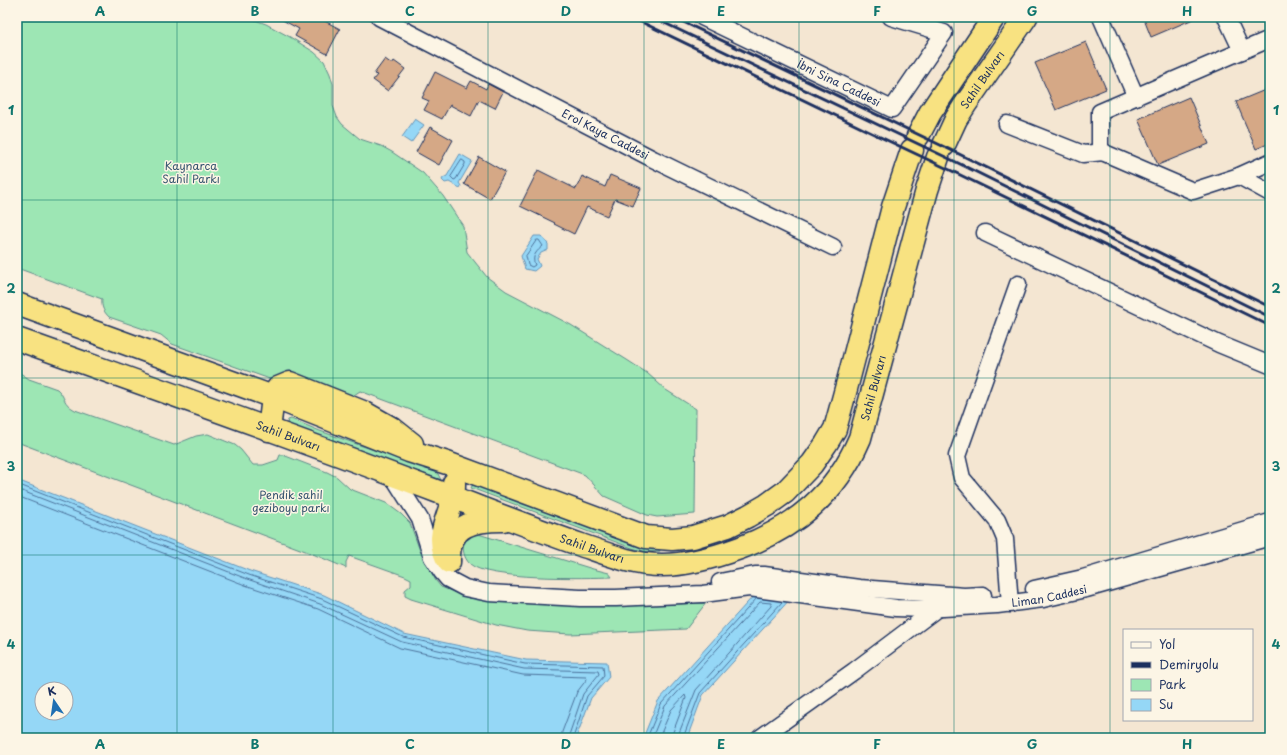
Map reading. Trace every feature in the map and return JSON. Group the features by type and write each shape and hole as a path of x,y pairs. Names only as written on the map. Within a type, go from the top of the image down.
{"highway":[{"path":"269,430 273,397 278,388 290,382 363,412 393,428 429,457 646,537 672,539 693,537 748,516 785,492 800,478 812,464 835,429 893,206 915,143 934,106 994,17"},
{"name":"Sahil Bulvarı","path":"17,339 392,475 571,542 632,562 662,565 712,558 772,534 792,523 809,510 832,486 853,454 860,438 923,203 941,151 956,119 1026,17"},
{"path":"17,304 273,397"},
{"path":"449,562 443,550 442,536 453,498 455,479 452,465"},
{"path":"449,562 449,548 452,540 464,526 482,521 512,520"}],"street":[{"name":"Erol Kaya Caddesi","path":"379,17 653,159 833,248"},
{"name":"İbni Sina Caddesi","path":"702,17 892,109 944,33 891,17"},
{"path":"1101,17 1136,97"},
{"path":"1226,17 1242,51"},
{"path":"1270,42 1265,41 1100,112 1100,151 1193,191 1239,176 1270,162"},
{"path":"1007,124 1083,154 1104,152"},
{"path":"1239,176 1270,193"},
{"path":"985,233 1219,344 1270,365"},
{"path":"1009,599 1005,539 997,520 962,478 957,456 1018,284"},
{"path":"392,475 420,520 428,547 436,565 448,579 466,588 489,593 580,598 703,594 749,588 770,583"},
{"name":"Liman Caddesi","path":"822,590 896,608 925,609 1009,599 1270,522"},
{"path":"1252,527 1269,539"},
{"name":"Liman Caddesi","path":"822,590 859,588 1009,599 1043,599 1093,587 1269,539"},
{"path":"449,562 463,574 473,579 509,584 551,587 684,585 710,584 755,575 770,583 822,590"},
{"path":"760,738 854,671 939,607"}],"green space":[{"name":"Kaynarca Sahil Parkı","path":"17,17 247,17 266,24 314,52 324,61 330,74 333,84 333,106 337,117 342,124 360,139 381,146 423,173 443,196 463,226 467,252 487,277 506,291 571,325 627,360 647,373 666,390 696,409 695,514 657,517 647,515 604,496 585,475 360,391 348,399 292,387 172,344 161,335 109,317 103,309 102,299 17,268"},
{"name":"Pendik sahil geziboyu parkı","path":"17,371 29,379 57,389 68,405 75,410 174,445 196,436 208,434 235,445 253,465 263,465 278,460 280,455 283,455 337,477 350,489 386,503 401,514 410,523 420,551 436,581 441,587 469,598 500,602 612,606 706,603 686,629 570,634 527,631 496,625 411,599 405,596 405,590 411,585 411,579 405,576 349,556 346,562 346,568 308,552 17,442"},
{"path":"291,419 388,455 431,468 438,474 441,480 394,463 349,450 286,426 288,420"},
{"path":"474,482 660,551 646,552 632,548 471,488"},
{"path":"475,533 609,573 612,577 538,577 496,573 480,569 470,564 464,555 463,549 464,539"}],"water":[{"path":"415,119 424,125 411,143 402,137"},
{"path":"460,154 472,161 459,183 461,186 460,188 449,182 445,183 442,180 447,176"},
{"path":"534,236 541,236 548,244 548,250 541,253 537,259 540,266 534,271 525,269 521,256"},
{"path":"17,480 250,571 324,595 404,634 526,660 607,662 609,677 591,698 576,738 17,738"},
{"path":"757,592 792,597 703,695 687,738 643,738 658,701"}],"building":[{"path":"277,17 317,17 340,29 327,54 295,36 299,29"},
{"path":"1143,17 1198,17 1151,37"},
{"path":"1086,42 1106,89 1056,110 1035,63"},
{"path":"385,59 392,64 394,61 405,69 388,91 373,80 377,75 374,74"},
{"path":"435,72 467,88 471,81 486,89 488,84 503,92 495,108 479,100 471,116 450,105 442,119 424,110 429,101 422,98"},
{"path":"1270,88 1270,143 1256,149 1236,102"},
{"path":"1189,97 1209,144 1158,165 1138,119"},
{"path":"430,127 453,140 439,165 416,152"},
{"path":"479,157 505,172 490,199 464,184"},
{"path":"538,170 576,189 582,176 605,187 610,175 641,188 633,206 615,199 607,216 587,207 574,234 520,206"}],"railway":[{"path":"631,17 1270,326"},
{"path":"652,17 954,161 1270,317"},
{"path":"673,17 957,153 1270,307"}]}
